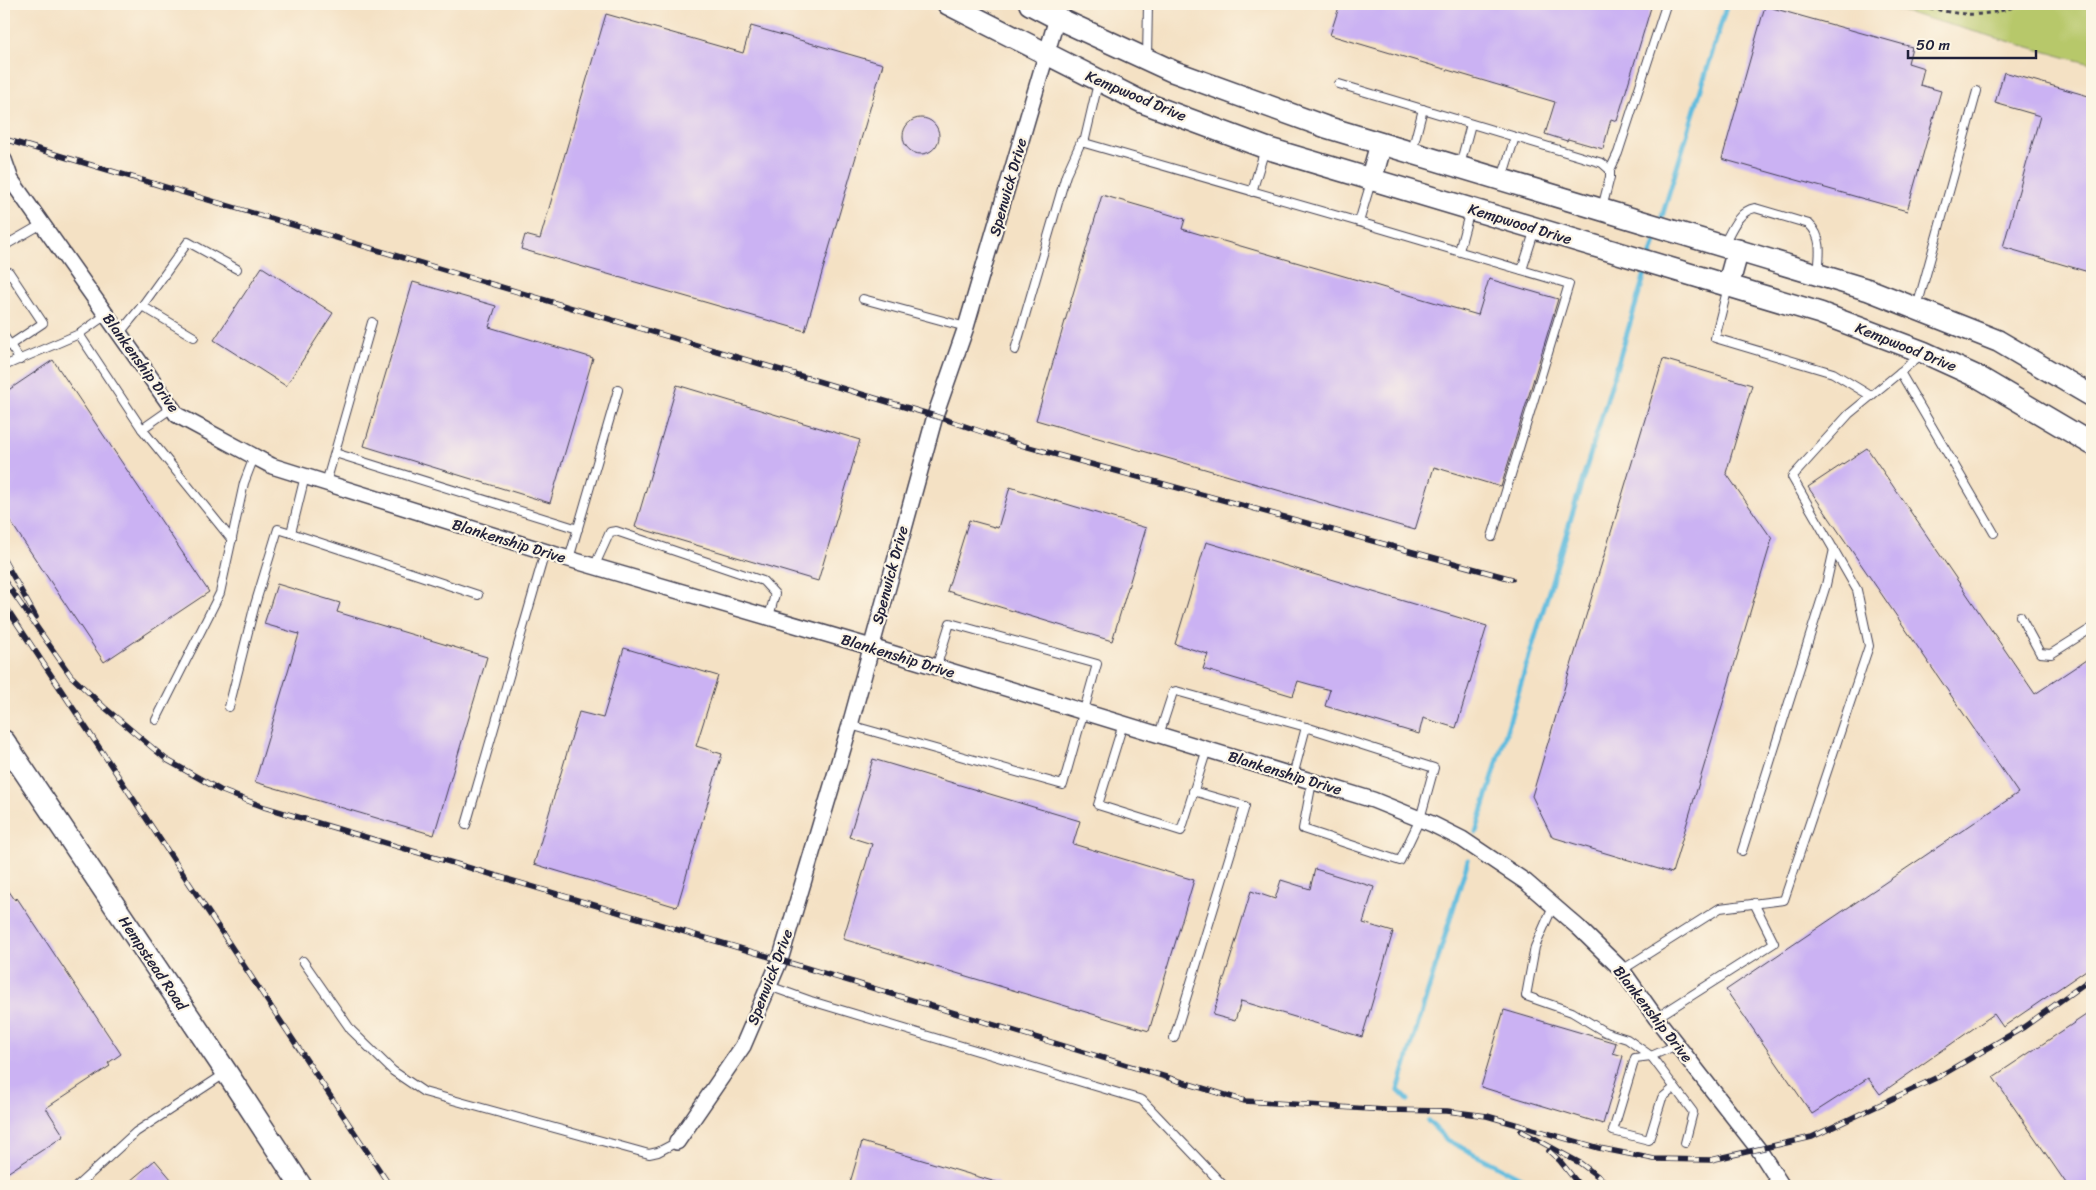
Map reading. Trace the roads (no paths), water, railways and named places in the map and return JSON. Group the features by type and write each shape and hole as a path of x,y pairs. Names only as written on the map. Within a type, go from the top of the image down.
{"main road":[{"name":"Kempwood Drive","path":"948,4 1142,102 1266,148 1820,313 1923,352 1980,378 2092,444"},
{"path":"1030,4 1172,71 1326,127 1868,290 1998,341 2092,396"},
{"path":"1371,180 1381,144"},
{"path":"1728,286 1730,248"},
{"name":"Hempstead Road","path":"4,741 227,1073 294,1182"}],"street":[{"name":"Spenwick Drive","path":"677,1142 743,1046 780,960 850,724 935,416 966,327 1057,18"},
{"name":"Blankenship Drive","path":"4,160 11,180 177,415 272,466 594,567 871,647 1373,800 1462,839 1526,882 1622,970 1656,1018 1759,1150 1782,1186"}],"lane":[{"path":"1148,4 1148,60"},
{"path":"1601,210 1610,177 1610,170 1618,153 1666,5"},
{"path":"1084,143 1098,81"},
{"path":"1339,84 1602,163 1610,170"},
{"path":"1916,309 1977,90"},
{"path":"1412,152 1423,109"},
{"path":"1460,167 1472,124"},
{"path":"1502,180 1514,137"},
{"path":"1015,350 1066,175 1080,142 1569,284 1492,537"},
{"path":"1252,192 1266,148"},
{"path":"1359,222 1371,180"},
{"path":"1459,251 1470,209"},
{"path":"1730,248 1740,217 1750,209 1809,224 1816,230 1819,239 1818,275"},
{"path":"4,246 42,224"},
{"path":"1522,270 1535,228"},
{"path":"119,334 142,306 188,242 237,268"},
{"path":"4,276 8,272 43,323 10,346"},
{"path":"1728,286 1715,338 1833,373 1871,396"},
{"path":"863,299 966,327"},
{"path":"142,306 194,337"},
{"path":"4,366 79,334 106,315"},
{"path":"326,483 372,322"},
{"path":"79,334 142,429 232,540"},
{"path":"4,336 20,360"},
{"path":"1622,970 1720,908 1784,900 1869,646 1856,590 1792,477 1849,414 1923,352"},
{"path":"1900,372 1994,532"},
{"path":"569,559 618,390"},
{"path":"142,429 172,408"},
{"path":"334,453 578,529"},
{"path":"156,720 220,593 244,483 254,457"},
{"path":"291,533 305,476"},
{"path":"229,707 254,608 278,529 478,595"},
{"path":"594,567 610,532 616,531 763,581 775,594 769,618"},
{"path":"1742,851 1826,585 1834,549"},
{"path":"466,825 545,552"},
{"path":"2020,616 2040,652 2051,654 2092,628"},
{"path":"850,724 1063,785 1097,664 950,623 936,668"},
{"path":"1159,735 1173,692 1176,691 1306,727 1433,766 1434,770 1420,819 1400,861 1303,829 1312,782"},
{"path":"1123,724 1098,805 1180,831 1207,749"},
{"path":"1292,776 1306,727"},
{"path":"1174,1038 1245,806 1193,791"},
{"path":"1656,1018 1774,943 1754,904"},
{"path":"1553,906 1535,947 1526,996 1572,1012 1605,1032 1627,1039 1651,1056 1693,1112 1685,1143"},
{"path":"303,961 351,1030 393,1071 424,1092 649,1154 658,1152 677,1142"},
{"path":"769,986 811,1001 1142,1100 1224,1186"},
{"path":"1674,1088 1662,1098 1649,1140 1613,1131 1635,1058 1651,1056 1677,1045"},
{"path":"77,1186 136,1132 227,1073"}],"waterway":[{"path":"1660,223 1727,4"},
{"path":"1650,257 1658,232"},
{"path":"1476,832 1647,267"},
{"path":"1408,1100 1398,1090 1468,860"},
{"path":"1428,1121 1447,1140 1536,1186"}],"railway":[{"path":"4,139 935,416 1021,445 1512,579"},
{"path":"4,560 36,617"},
{"path":"4,580 71,676 104,707 167,760 220,790 264,807 780,960 1245,1101 1385,1110 1447,1111 1487,1116 1599,1148 1654,1159 1711,1160 1812,1137 1940,1076 2024,1027 2092,978"},
{"path":"4,604 390,1186"},
{"path":"1521,1131 1580,1163 1611,1186"},
{"path":"1549,1151 1560,1161 1580,1186"}]}
